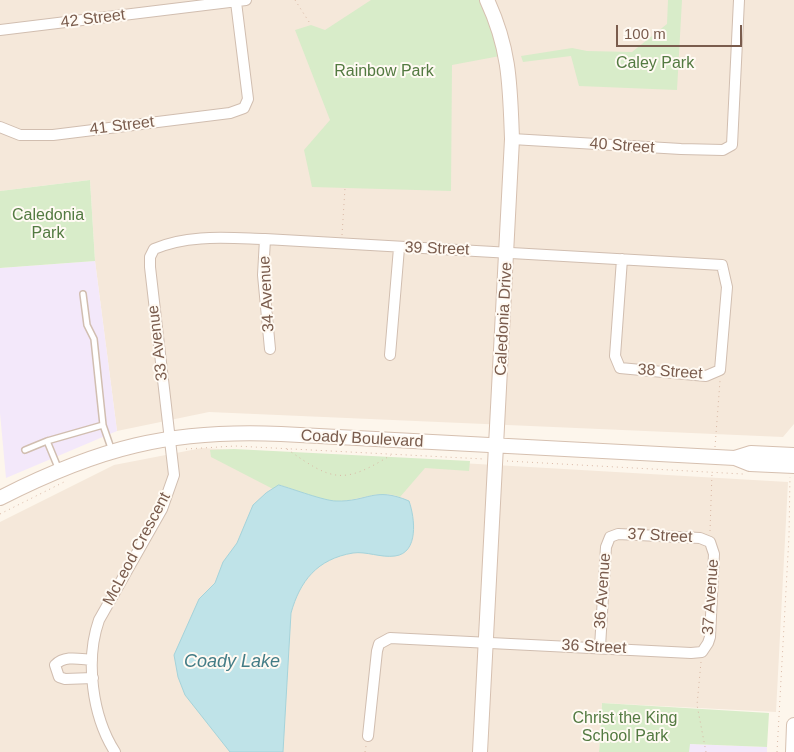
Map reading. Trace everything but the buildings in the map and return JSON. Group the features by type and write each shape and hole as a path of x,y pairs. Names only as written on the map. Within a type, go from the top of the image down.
{"main road":[{"name":"Caledonia Drive","path":"480,752 512,139 509,67 499,24 487,0"},
{"name":"Coady Boulevard","path":"0,498 60,470 112,451 170,443 213,432 250,432 496,454 735,458 751,454 794,455"},
{"name":"Coady Boulevard","path":"735,458 750,464 794,466"},
{"path":"793,752 794,725"}],"street":[{"name":"40 Street","path":"512,139 681,149 723,150 732,145 739,0"},
{"name":"42 Street","path":"0,30 162,5 241,1"},
{"name":"41 Street","path":"0,127 20,135 53,135 230,113 244,108 248,99 241,1"},
{"name":"39 Street","path":"154,248 168,243 201,239 264,239 399,248 722,264 727,287 720,370"},
{"name":"34 Avenue","path":"264,239 263,275 270,350"},
{"name":"33 Avenue","path":"154,248 150,257 150,267 170,443"},
{"path":"390,355 399,248"},
{"name":"38 Street","path":"622,259 615,356 620,368 706,376 720,370"},
{"name":"McLeod Crescent","path":"115,752 100,714 93,678 94,634 99,620 162,509 174,475 170,443"},
{"name":"37 Street","path":"610,537 618,534 700,538 710,542"},
{"name":"36 Avenue","path":"600,647 606,547 610,537"},
{"name":"37 Avenue","path":"702,652 710,637 714,554 710,542"},
{"name":"36 Street","path":"368,736 377,651 384,640 390,638 702,652"},
{"path":"92,660 66,658 60,660 56,665 59,676 65,679 93,678"},
{"path":"480,752 490,752"}],"lane":[{"path":"83,294 87,325 94,339 103,425 112,451"},
{"path":"25,450 47,441 103,425"},
{"path":"47,441 60,470"}],"path":[{"path":"295,0 311,25"},
{"path":"342,244 345,188"},
{"path":"715,457 720,370"},
{"path":"170,443 392,454 496,454 745,474"},
{"path":"286,449 315,469 343,477 370,468 392,454"},
{"path":"710,542 712,472"},
{"path":"776,752 790,477 794,477"},
{"path":"0,514 73,478"},
{"path":"702,652 697,705 706,752"}],"shaded area":[{"path":"0,0 794,0 794,424 783,437 209,412 117,431 95,261 90,180 0,191"},
{"path":"95,261 117,431 6,478 0,413 0,268"},
{"path":"202,448 788,482 776,712 602,703 599,752 0,752 0,522 114,465"},
{"path":"689,744 767,747 767,752 689,752"}],"green space":[{"name":"Rainbow Park","path":"371,0 481,0 500,56 452,65 451,191 312,187 304,150 330,120 295,30 311,25 325,30"},
{"name":"Caley Park","path":"668,0 682,0 677,90 579,86 571,56 523,62 521,56 572,48 587,51 632,52 667,24"},
{"name":"Caledonia Park","path":"90,180 95,261 0,268 0,191"},
{"path":"234,449 470,461 469,471 425,468 400,497 384,494 343,501 328,501 280,485 273,489 211,457 210,450"},
{"name":"Christ the King School Park","path":"602,703 769,713 767,747 690,744 689,752 599,752"}],"water":[{"name":"Coady Lake","path":"279,485 336,501 387,495 409,501 414,525 412,542 408,549 395,556 353,553 329,560 312,573 299,591 291,613 283,752 230,752 185,695 178,677 174,655 199,599 215,583 223,562 237,543 253,505 266,493"}]}
